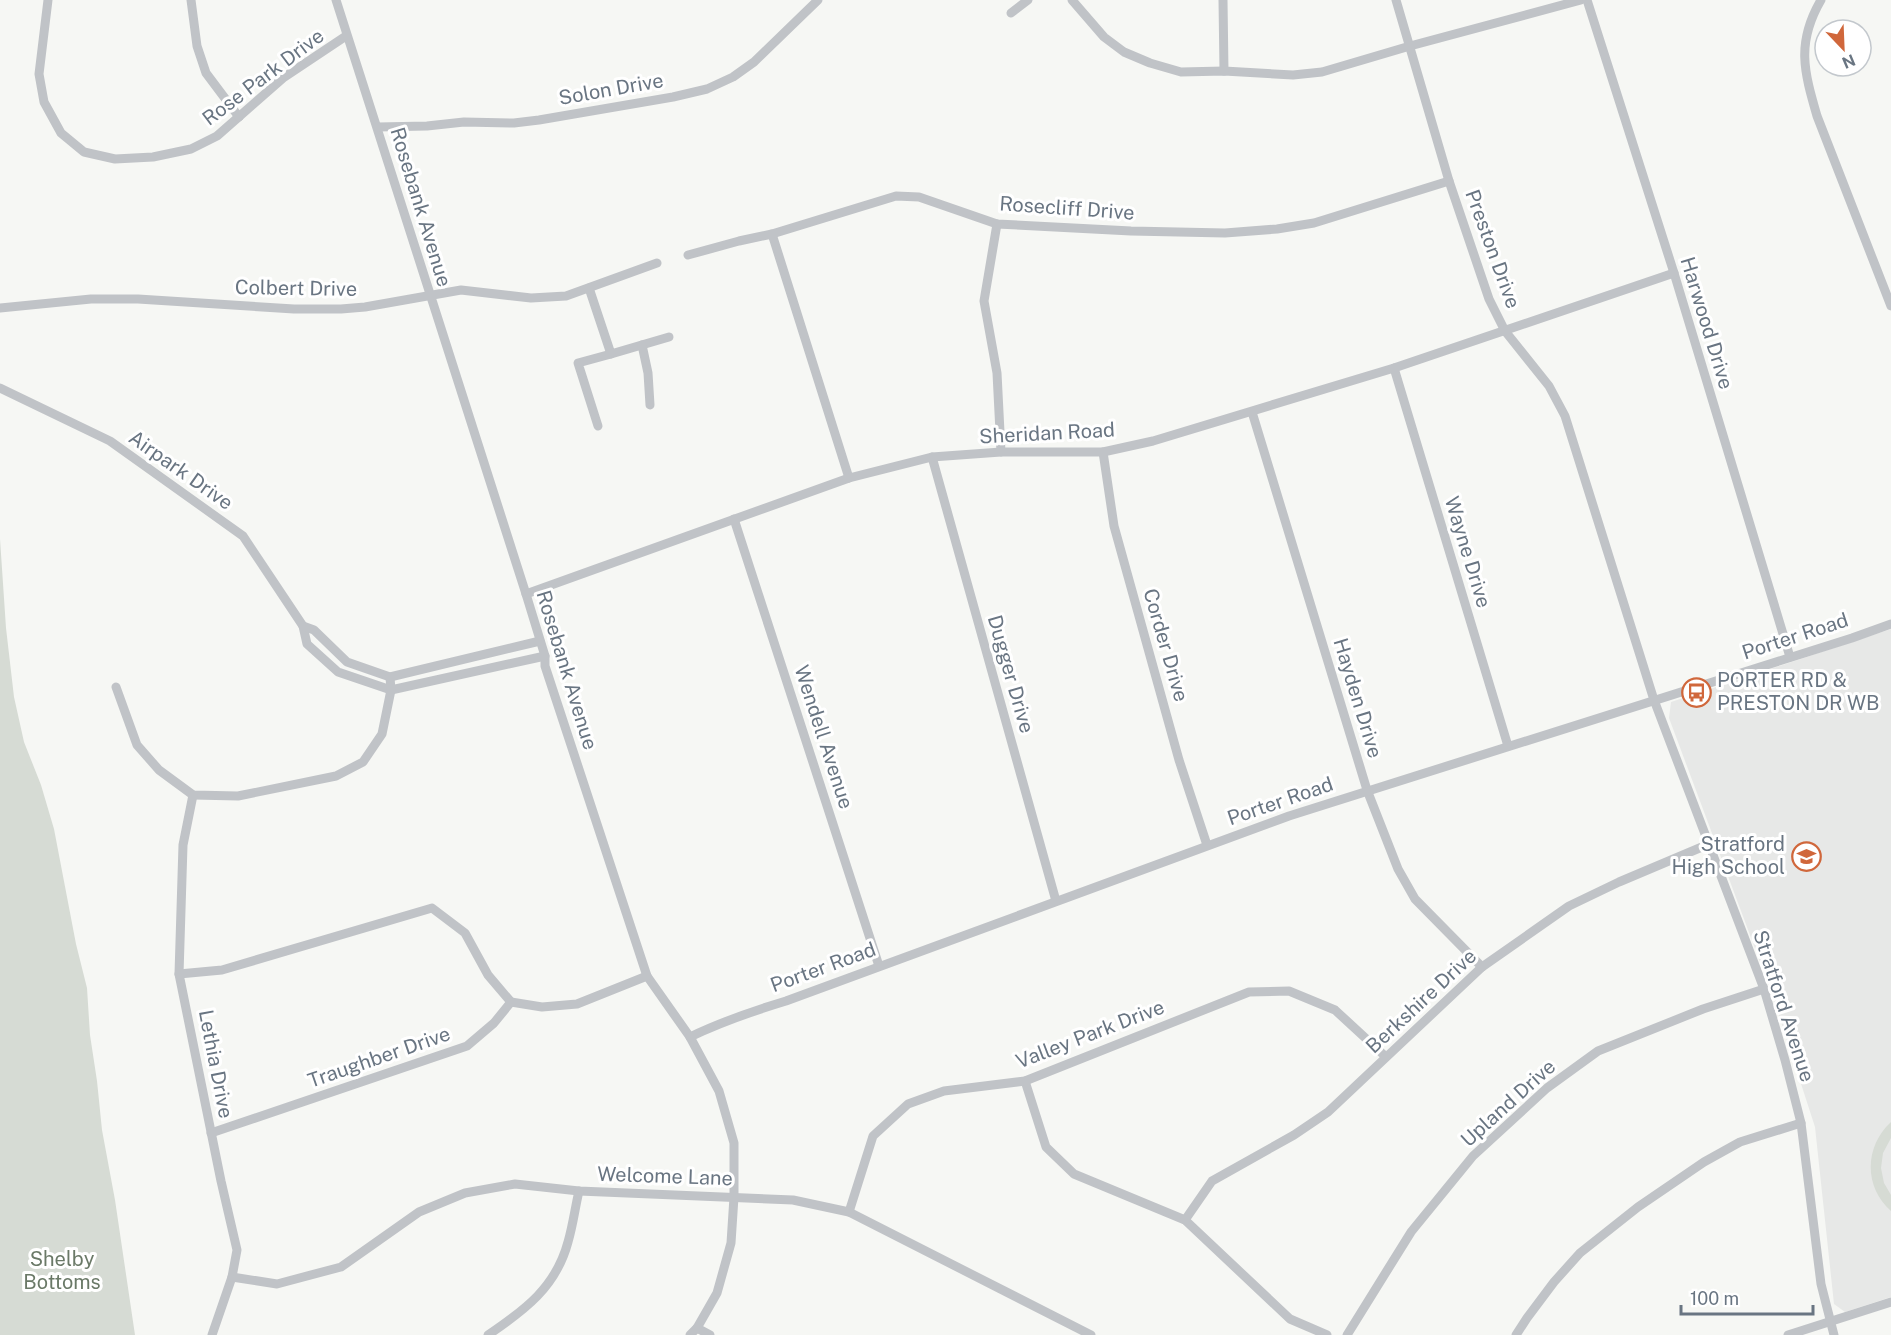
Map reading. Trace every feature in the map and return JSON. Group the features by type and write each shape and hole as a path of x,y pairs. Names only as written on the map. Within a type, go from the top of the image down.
{"street":[{"name":"Rose Park Drive","path":"48,0 39,74 44,102 61,133 84,152 115,159 153,158 181,152 217,136 283,78 346,36"},
{"path":"191,0 197,46 206,73 239,117"},
{"name":"Rosebank Avenue","path":"336,0 526,594 545,656 545,666 647,976 690,1037 719,1091 734,1143 731,1243 717,1293 694,1332"},
{"path":"1011,13 1028,0"},
{"path":"1072,0 1104,37 1124,52 1181,72 1224,71 1293,75 1322,72 1581,0"},
{"path":"1222,0 1224,71"},
{"name":"Preston Drive","path":"1396,0 1449,181 1489,299 1504,330 1549,386 1565,416 1654,700"},
{"name":"Harwood Drive","path":"1587,0 1674,273 1790,657"},
{"path":"1821,0 1806,37 1804,65 1809,89 1816,116 1891,306"},
{"name":"Solon Drive","path":"378,127 427,126 464,122 514,123 673,97 707,89 733,77 754,62 811,2"},
{"name":"Rosecliff Drive","path":"688,255 772,234 896,196 919,197 997,224 1131,231 1226,232 1277,229 1314,223 1449,181"},
{"path":"997,224 984,301 997,373 1000,452"},
{"path":"772,234 849,478"},
{"name":"Colbert Drive","path":"0,308 91,299 138,299 294,309 341,309 461,290 531,298 566,296 657,263"},
{"name":"Sheridan Road","path":"526,594 849,478 932,457 1000,452 1103,452 1153,441 1394,368 1674,273"},
{"path":"589,288 611,354"},
{"path":"598,426 578,363 669,337"},
{"path":"642,345 648,373 650,405"},
{"name":"Wayne Drive","path":"1394,368 1508,746"},
{"name":"Airpark Drive","path":"0,388 110,441 243,536 303,626 307,644 338,672 391,690"},
{"name":"Hayden Drive","path":"1252,412 1367,790 1398,869 1415,899 1482,967"},
{"name":"Corder Drive","path":"1103,452 1114,526 1179,760 1207,845"},
{"name":"Dugger Drive","path":"932,457 1056,901"},
{"name":"Wendell Avenue","path":"734,519 879,966"},
{"name":"Porter Road","path":"690,1037 738,1017 1207,845 1367,790 1891,624"},
{"name":"Airpark Drive","path":"303,626 314,630 347,662 390,677"},
{"path":"116,687 137,745 159,770 194,795 238,796 336,776 363,762 382,734 391,690 390,677 540,641"},
{"path":"391,690 545,656"},
{"name":"Stratford Avenue","path":"1654,700 1764,989 1785,1060 1801,1123 1821,1284 1834,1335"},
{"name":"Lethia Drive","path":"194,795 183,845 179,974 237,1250 232,1277 212,1335"},
{"name":"Berkshire Drive","path":"1185,1220 1212,1181 1309,1126 1328,1112 1482,967 1569,906 1709,844"},
{"path":"179,974 222,970 432,908 465,933 488,975 511,1002 542,1007 577,1004 647,976"},
{"name":"Upland Drive","path":"1347,1335 1411,1232 1473,1156 1547,1088 1598,1051 1703,1009 1764,989"},
{"name":"Valley Park Drive","path":"849,1212 873,1136 908,1104 944,1091 1025,1081 1249,992 1289,991 1335,1010 1386,1057"},
{"name":"Traughber Drive","path":"211,1133 467,1046 494,1023 511,1002"},
{"path":"1025,1081 1046,1147 1074,1174 1185,1220 1290,1319 1327,1335"},
{"path":"1516,1335 1554,1282 1580,1253 1638,1207 1704,1162 1740,1142 1801,1123"},
{"name":"Welcome Lane","path":"232,1277 277,1284 341,1267 419,1212 465,1192 515,1184 579,1191 793,1200 849,1212 1091,1335"},
{"path":"488,1335 530,1304 550,1281 569,1241 579,1191"},
{"path":"1788,1335 1891,1302"},
{"path":"694,1332 710,1335"}],"shaded area":[{"name":"Stratford High School","path":"1891,629 1891,1297 1845,1312 1834,1304 1815,1127 1772,994 1669,718 1671,702"}],"green space":[{"name":"Shelby Bottoms","path":"0,539 6,628 14,697 24,742 41,785 54,829 76,944 87,988 90,1035 102,1130 135,1335 0,1335"},
{"path":"1891,1122 1891,1138 1883,1153 1881,1168 1884,1183 1891,1195 1891,1211 1876,1190 1871,1167 1876,1143"}],"place":[{"name":"PORTER RD & PRESTON DR WB","path":"1696,692"},
{"name":"Stratford High School","path":"1806,856"}]}
